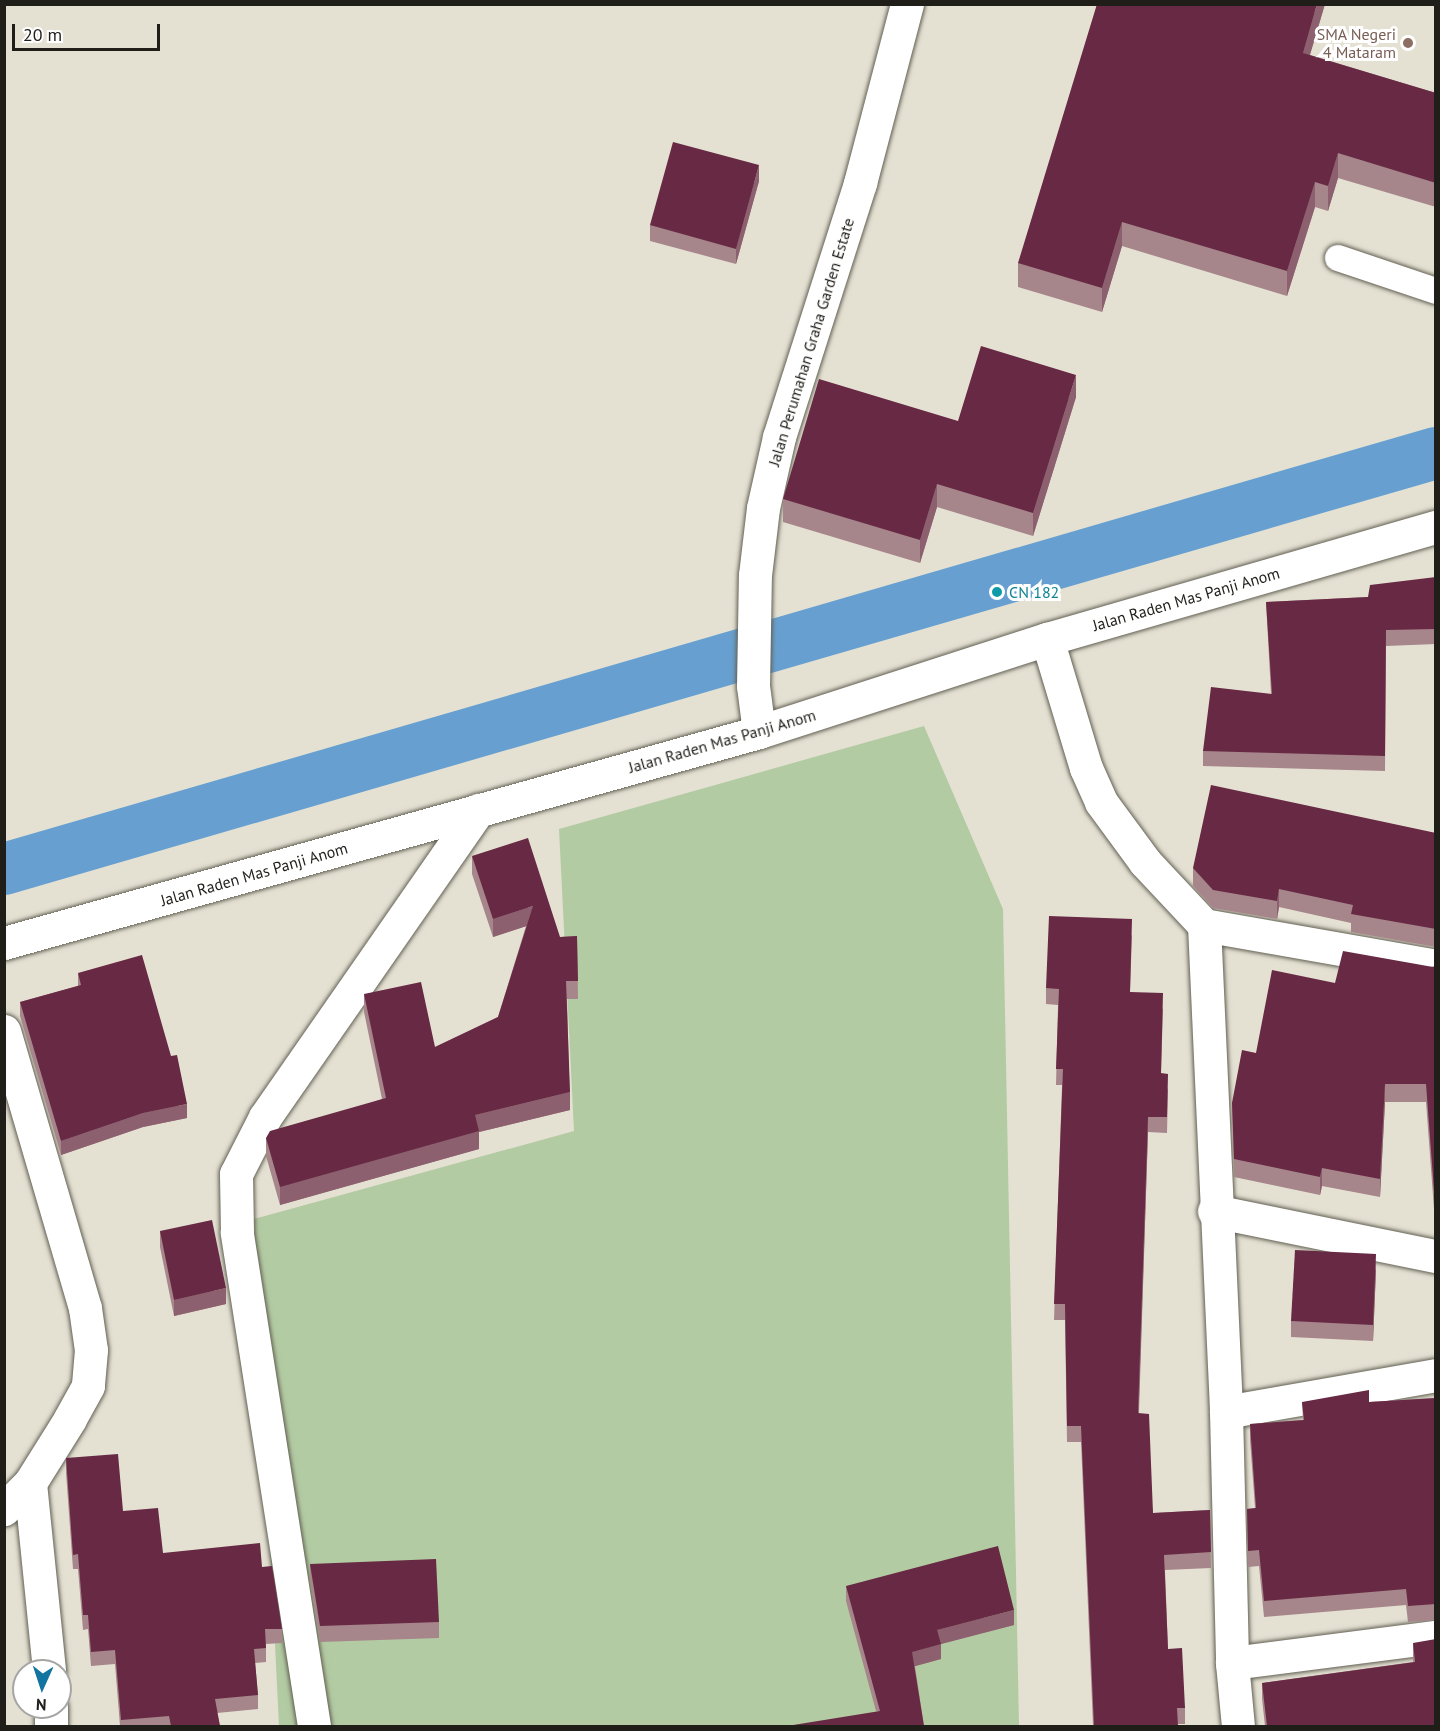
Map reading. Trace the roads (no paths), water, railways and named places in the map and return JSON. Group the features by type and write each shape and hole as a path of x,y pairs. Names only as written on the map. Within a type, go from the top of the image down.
{"street":[{"name":"Jalan Perumahan Graha Garden Estate","path":"759,732 753,686 755,575 763,508 779,437 860,183 907,4"},
{"name":"Jalan Raden Mas Panji Anom","path":"4,943 759,732 1047,639 1436,527"},
{"path":"1047,639 1086,768 1101,802 1145,862 1204,925 1436,966"},
{"path":"314,1726 237,1232 236,1174 271,1107 478,810"},
{"path":"1204,925 1214,1211 1226,1412 1232,1663 1238,1726"},
{"path":"4,1031 85,1308 91,1350 88,1386 30,1483 4,1509"},
{"path":"1214,1211 1436,1256"},
{"path":"1226,1412 1436,1375"},
{"path":"30,1483 48,1659"},
{"path":"1232,1663 1436,1637"}],"lane":[{"path":"1338,258 1436,291"}],"waterway":[{"path":"4,869 1436,453"}],"place":[{"name":"SMA Negeri 4 Mataram","path":"1408,43"},
{"name":"CN 182","path":"997,592"}]}
